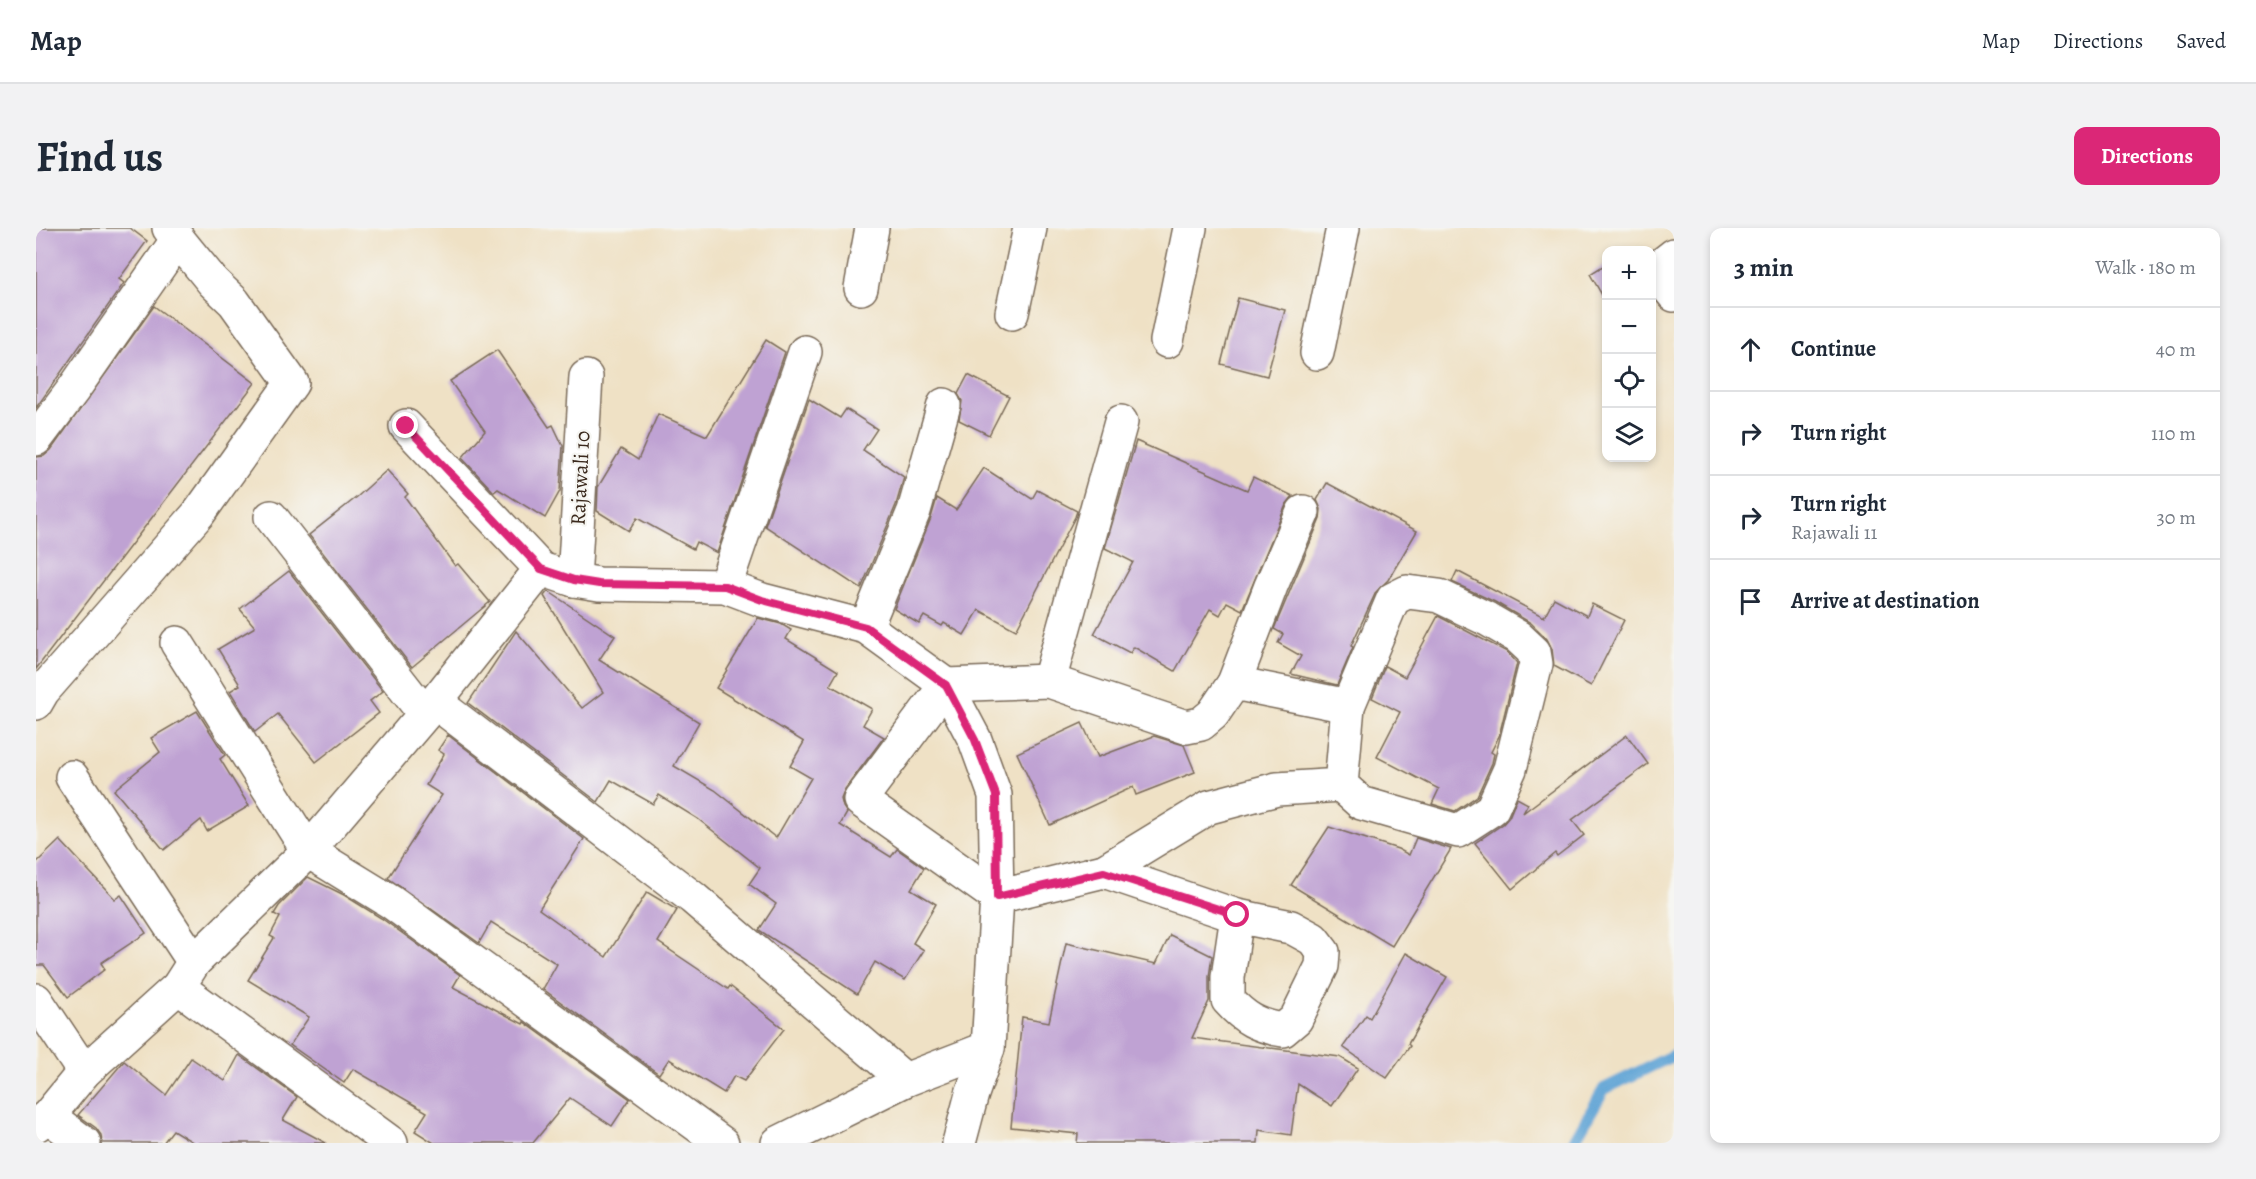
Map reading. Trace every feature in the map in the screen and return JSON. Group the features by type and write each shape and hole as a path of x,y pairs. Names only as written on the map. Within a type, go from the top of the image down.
{"street":[{"path":"861,288 872,228"},
{"path":"1012,313 1030,228"},
{"path":"1167,341 1190,228"},
{"path":"1317,353 1343,228"},
{"path":"36,439 73,390 173,234 213,282 234,302 292,383 199,513 38,693"},
{"path":"1674,255 1665,262 1662,279 1674,295"},
{"path":"725,586 805,352"},
{"name":"Rajawali 10","path":"574,580 585,377"},
{"path":"866,627 914,511 944,405"},
{"path":"1049,681 1121,422"},
{"path":"406,426 541,569 574,580 599,584 725,586 762,600 866,627 946,685 975,740 996,795 997,897 988,1048 972,1094 959,1143"},
{"path":"946,685 1049,681 1186,727 1201,724 1213,714 1234,683 1271,586 1303,512"},
{"path":"271,517 430,707 693,898 905,1080"},
{"path":"84,1143 42,1121 84,1072 186,975 308,851 430,707 541,569"},
{"path":"946,685 860,800 997,897 1104,872 1209,807 1276,789 1341,785 1360,803 1458,831 1492,809 1510,769 1536,664 1534,652 1518,637 1439,596 1407,592 1393,599 1348,706 1341,785"},
{"path":"177,643 308,851 391,902 722,1143"},
{"path":"1234,683 1348,706"},
{"path":"72,777 186,975 391,1143"},
{"path":"1104,872 1237,915"},
{"path":"36,1000 84,1072"},
{"path":"778,1143 905,1080 988,1048"}],"building":[{"path":"36,228 130,228 147,241 119,279 124,283 36,408"},
{"path":"1602,266 1602,295 1590,274"},
{"path":"1238,298 1285,310 1267,376 1221,364"},
{"path":"154,306 255,383 36,669 36,457 44,456 51,450"},
{"path":"766,340 785,352 717,553 696,542 693,549 637,518 629,531 597,511 598,487 621,449 638,460 658,414 707,436"},
{"path":"497,350 549,427 553,425 563,446 560,491 545,518 498,489 494,492 462,458 485,431 450,381"},
{"path":"968,375 1009,396 989,435 959,420 962,401 958,394"},
{"path":"809,399 840,418 846,409 877,429 863,450 904,477 896,505 861,589 765,526"},
{"path":"1136,441 1247,490 1253,477 1293,496 1286,505 1242,610 1227,602 1220,615 1210,609 1175,671 1134,647 1130,653 1094,634 1133,562 1105,548"},
{"path":"984,468 1032,499 1037,490 1077,511 1075,517 1016,630 979,610 964,635 944,623 942,626 924,616 919,624 894,609 937,498 956,510"},
{"path":"387,470 408,494 405,497 455,566 458,564 490,602 412,667 309,535"},
{"path":"1327,483 1417,531 1388,580 1376,592 1351,646 1353,647 1337,685 1291,674 1301,656 1278,643 1283,634 1274,629 1320,519 1321,509 1317,500"},
{"path":"289,571 383,691 370,701 379,713 316,762 278,714 255,732 230,691 240,685 218,649 255,627 240,609"},
{"path":"1457,571 1544,617 1554,598 1587,616 1592,604 1624,620 1591,686 1554,666 1552,649 1547,639 1531,623 1495,602 1452,582"},
{"path":"548,591 615,636 599,660 699,722 674,766 715,790 776,838 811,778 790,766 804,742 716,688 758,618 781,624 791,630 786,639 838,671 830,685 872,709 863,725 884,737 845,789 841,799 847,813 840,825 891,857 897,849 924,868 911,889 936,904 913,943 924,950 905,980 875,962 857,994 759,930 776,904 749,884 760,868 698,819 659,795 653,804 611,780 598,802 468,703 516,631 582,708 603,692 544,596"},
{"path":"1438,616 1507,652 1517,663 1499,736 1491,752 1494,754 1492,763 1477,796 1455,811 1432,804 1439,789 1377,757 1400,712 1372,698 1385,666 1405,677"},
{"path":"197,711 225,755 220,759 249,806 207,831 201,820 164,850 114,790 160,752 151,738"},
{"path":"1082,723 1098,757 1154,736 1184,745 1195,772 1136,795 1133,787 1050,825 1017,753"},
{"path":"448,735 584,839 539,909 606,957 647,892 677,910 658,942 728,989 730,986 784,1029 744,1081 734,1076 724,1093 669,1059 659,1074 543,989 557,964 491,922 479,943 388,878 442,795 426,785 444,754 438,750"},
{"path":"1627,735 1648,764 1572,820 1584,835 1557,856 1555,853 1512,889 1475,843 1503,824 1509,817 1517,798 1528,804 1523,813"},
{"path":"1329,827 1398,849 1409,855 1416,838 1451,849 1392,946 1291,885"},
{"path":"60,840 115,899 121,895 146,933 101,963 105,969 68,997 44,965 36,965 36,863"},
{"path":"308,877 344,895 381,918 460,975 453,987 523,1024 524,1022 630,1099 612,1126 570,1098 533,1143 434,1143 415,1131 427,1112 353,1069 344,1083 290,1045 309,1017 248,980 274,938 270,936 280,917 274,914"},
{"path":"1170,935 1212,956 1209,1001 1192,1038 1340,1057 1358,1068 1332,1106 1298,1084 1291,1135 1259,1130 1258,1143 1077,1143 1078,1134 1011,1127 1022,1017 1049,1022 1066,943 1156,964"},
{"path":"1406,953 1447,977 1408,1044 1410,1046 1387,1078 1343,1047 1366,1015 1370,1018"},
{"path":"239,1055 297,1097 283,1120 326,1143 194,1143 173,1130 163,1143 102,1143 101,1135 96,1128 78,1115 124,1061 166,1095 191,1058 225,1081"}],"waterway":[{"path":"1573,1143 1604,1089 1674,1055"}],"route":[{"path":"406,426 541,569 574,580 599,584 725,586 762,600 866,627 946,685 975,740 996,795 997,897 1104,872 1237,915"}]}
